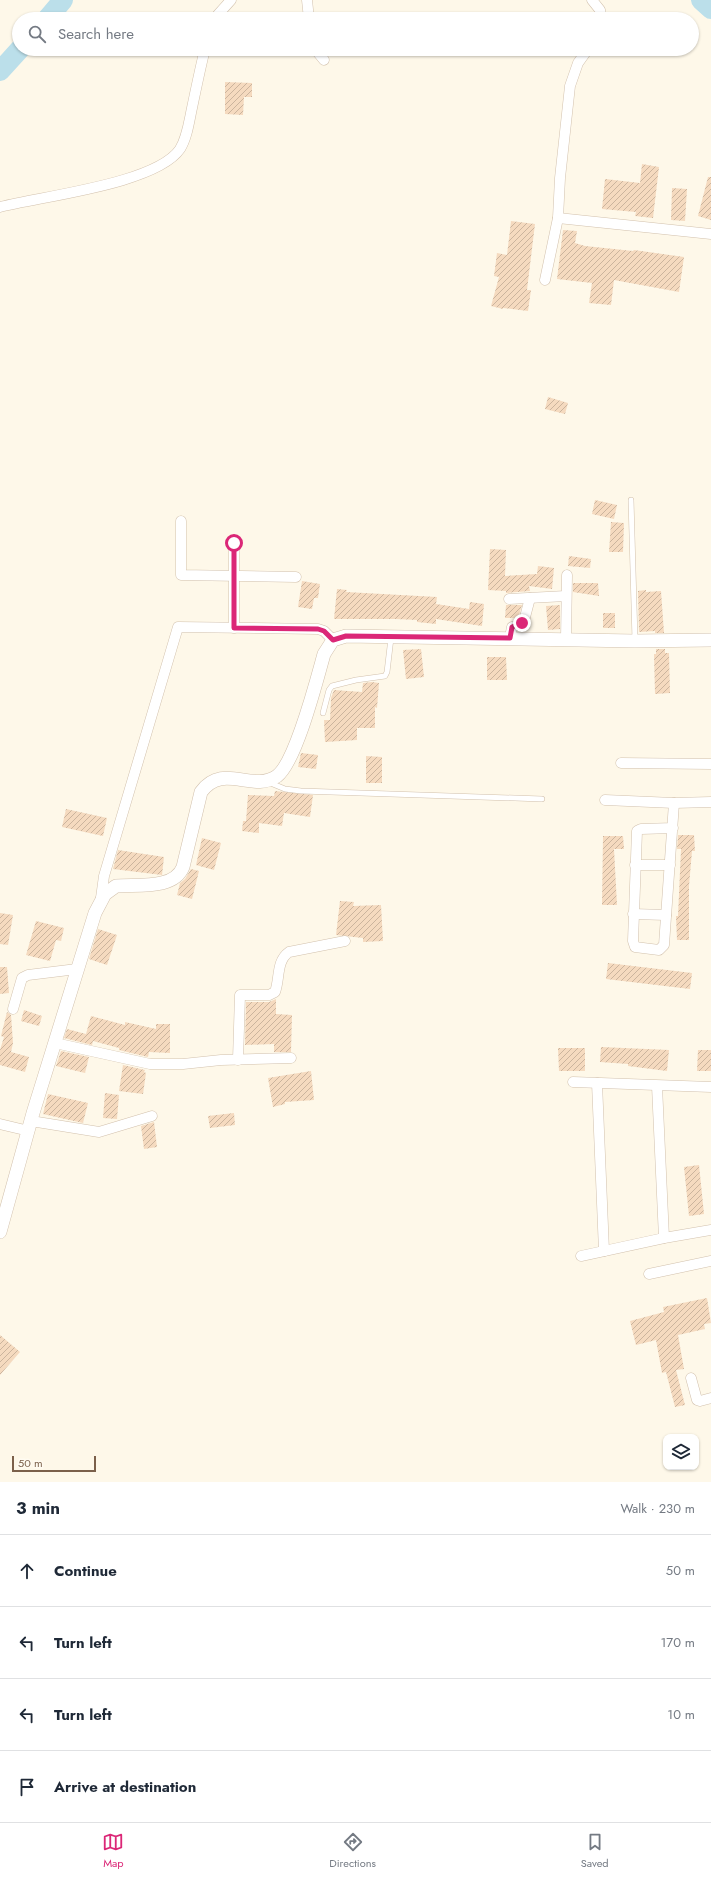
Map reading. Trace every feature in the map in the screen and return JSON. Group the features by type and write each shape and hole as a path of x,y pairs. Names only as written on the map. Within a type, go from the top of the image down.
{"street":[{"path":"220,12 231,0"},
{"path":"307,0 308,12"},
{"path":"592,0 600,12"},
{"path":"0,207 75,192 147,172 161,166 180,148 186,134 203,56"},
{"path":"321,56 324,60"},
{"path":"545,280 558,218 560,178 570,86 576,69 584,56"},
{"path":"558,218 711,234"},
{"path":"181,521 181,575 296,577"},
{"path":"234,543 234,628"},
{"path":"566,640 567,575"},
{"path":"509,599 566,596"},
{"path":"510,638 512,627 522,624 524,621 530,598"},
{"path":"0,1232 77,969 101,898 104,876 178,627 318,629 324,631 333,640"},
{"path":"101,898 111,888 116,886 168,882 179,874 183,867 201,792 208,783 218,778 265,781 277,775 288,761 296,741 324,654 333,640 346,636 635,641 711,640"},
{"path":"621,763 711,764"},
{"path":"605,800 674,803 711,802"},
{"path":"673,828 641,829 637,831 633,914 634,945 640,949 659,950 664,945 673,828 674,803"},
{"path":"636,865 670,865"},
{"path":"633,914 666,916"},
{"path":"238,1060 240,994 269,995 275,992 281,962 289,952 345,941"},
{"path":"13,1010 22,978 28,975 77,969"},
{"path":"56,1043 150,1064 184,1064 291,1058"},
{"path":"573,1082 711,1087"},
{"path":"598,1082 604,1251"},
{"path":"658,1086 664,1238"},
{"path":"0,1124 99,1132 152,1116"},
{"path":"580,1256 664,1238 711,1230"},
{"path":"649,1274 711,1261"},
{"path":"691,1378 697,1400 700,1401 711,1398"}],"lane":[{"path":"631,500 635,641"},
{"path":"323,713 329,690 332,686 356,680 385,676 387,672 391,637"},
{"path":"265,781 279,787 295,790 542,800"}],"building":[{"path":"225,82 252,83 252,97 244,97 243,115 225,114"},
{"path":"642,164 659,167 653,218 635,216 636,212 602,209 605,179 640,183"},
{"path":"708,177 711,177 711,220 698,216"},
{"path":"672,188 687,189 685,221 671,220"},
{"path":"511,221 535,224 527,290 531,290 528,311 503,309 491,306 499,277 494,276 497,253 507,255"},
{"path":"563,230 577,231 575,243 585,246 634,250 684,257 679,292 614,280 611,305 589,303 592,283 557,279"},
{"path":"548,397 568,403 565,414 545,409"},
{"path":"595,500 617,505 614,519 592,514"},
{"path":"611,522 624,523 623,552 609,552"},
{"path":"490,549 506,550 505,576 537,574 538,566 554,568 552,589 529,586 530,591 506,593 506,591 488,590"},
{"path":"569,556 591,559 590,568 568,566"},
{"path":"302,581 320,584 318,598 314,598 312,609 298,607"},
{"path":"573,583 598,583 599,596 573,592"},
{"path":"337,589 347,590 346,592 437,597 436,604 469,609 470,602 484,604 482,626 436,619 436,624 417,622 417,620 334,619"},
{"path":"646,590 646,592 661,591 664,633 655,633 655,631 639,632 638,591"},
{"path":"506,605 522,605 518,618 505,618"},
{"path":"560,605 560,629 548,630 546,606"},
{"path":"603,613 615,613 615,628 603,628"},
{"path":"421,649 424,677 406,679 403,650"},
{"path":"656,649 665,649 665,653 669,653 670,693 655,694 654,654 656,654"},
{"path":"487,657 506,657 507,680 487,680"},
{"path":"363,683 379,683 377,708 375,707 375,728 357,728 357,740 325,742 324,720 330,720 331,698 334,690 362,692"},
{"path":"301,753 318,755 316,769 298,767"},
{"path":"366,756 382,757 382,783 366,783"},
{"path":"275,791 313,795 310,817 284,813 282,826 259,823 259,833 242,831 243,821 246,821 248,795 274,796"},
{"path":"66,809 107,818 103,836 62,827"},
{"path":"678,835 694,835 695,851 692,851 689,886 689,940 677,940 676,916 678,916 681,849 677,849"},
{"path":"603,836 623,836 624,849 614,849 617,905 602,905"},
{"path":"202,838 221,843 214,870 196,865"},
{"path":"118,850 164,857 162,875 113,869"},
{"path":"191,869 199,871 192,899 177,895 180,883 185,879"},
{"path":"340,901 354,902 353,906 381,905 383,941 363,942 363,938 336,935"},
{"path":"0,913 13,915 8,945 0,944"},
{"path":"36,921 64,928 61,941 56,940 50,961 26,955"},
{"path":"98,929 117,935 107,965 89,959"},
{"path":"608,963 692,973 690,989 606,979"},
{"path":"0,967 7,967 9,993 0,994"},
{"path":"276,999 276,1014 292,1015 291,1052 274,1052 274,1044 245,1045 246,1002 269,1002"},
{"path":"24,1010 42,1016 39,1026 21,1021"},
{"path":"7,1012 11,1015 13,1043 11,1052 29,1057 25,1072 0,1065 0,1050 4,1037 1,1036"},
{"path":"91,1016 125,1025 125,1022 156,1029 156,1024 170,1024 170,1053 149,1052 148,1057 119,1050 119,1048 93,1041 92,1045 64,1038 67,1029 86,1034"},
{"path":"601,1047 669,1050 667,1071 628,1066 628,1064 600,1062"},
{"path":"558,1048 585,1048 585,1071 559,1071"},
{"path":"698,1050 711,1050 711,1071 697,1071"},
{"path":"61,1051 89,1057 85,1073 56,1066"},
{"path":"123,1065 145,1070 144,1072 146,1073 143,1094 119,1091"},
{"path":"311,1071 314,1100 285,1102 285,1104 273,1107 268,1078"},
{"path":"105,1093 119,1095 117,1119 103,1118"},
{"path":"48,1094 88,1103 83,1123 43,1114"},
{"path":"234,1113 235,1125 210,1128 208,1116"},
{"path":"154,1122 157,1147 144,1149 141,1126"},
{"path":"699,1165 704,1214 689,1216 684,1167"},
{"path":"707,1298 711,1323 704,1324 705,1329 678,1335 684,1369 676,1370 685,1405 675,1407 666,1372 662,1373 656,1340 636,1345 630,1321 664,1312 663,1307"},
{"path":"0,1335 20,1352 0,1375"}],"waterway":[{"path":"53,12 63,0"},
{"path":"701,0 711,9"},
{"path":"0,71 14,56"}],"route":[{"path":"234,543 234,628 318,629 324,631 333,640 346,636 510,638 510,630 512,627 522,623"}]}
